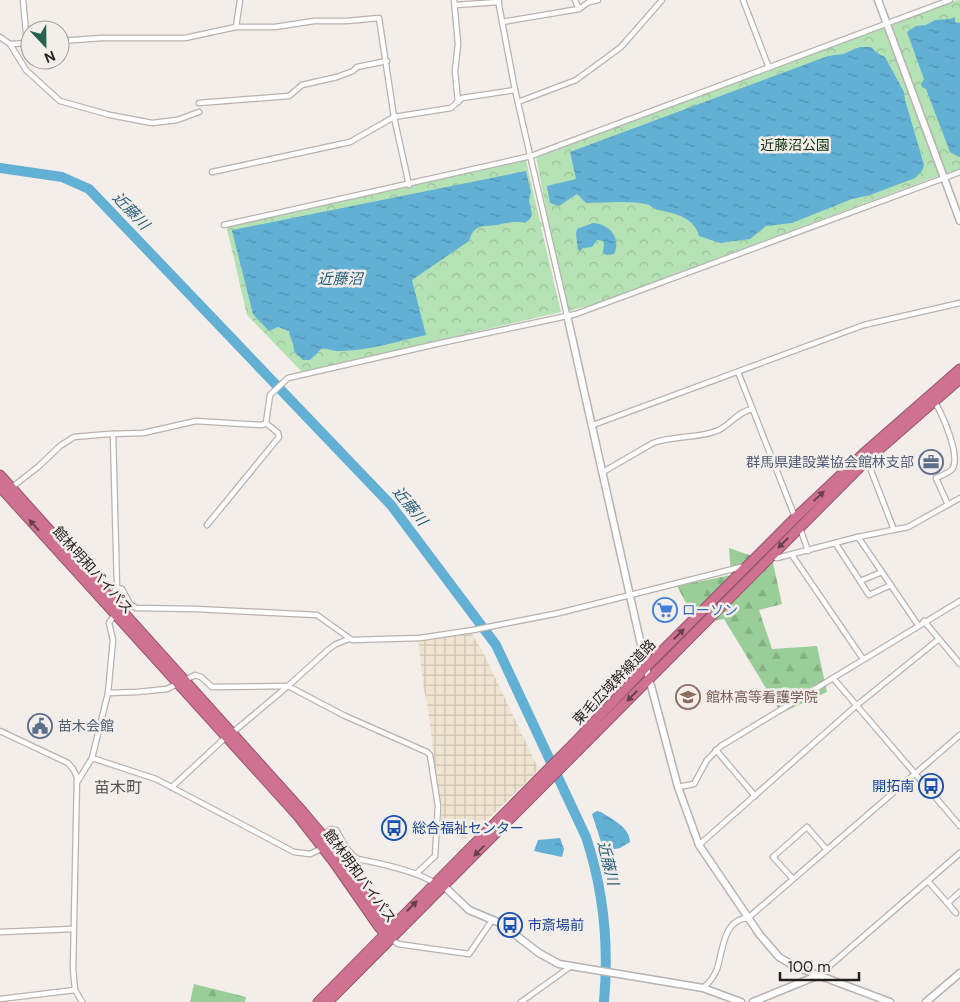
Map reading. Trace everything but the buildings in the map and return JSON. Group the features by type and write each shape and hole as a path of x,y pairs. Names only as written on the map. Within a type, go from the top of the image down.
{"highway":[{"name":"東毛広域幹線道路","path":"318,1002 439,885 548,775 646,667 795,518 864,453 960,369"},
{"name":"東毛広域幹線道路","path":"561,761 650,678 867,460 960,379"},
{"name":"館林明和バイパス","path":"0,474 4,491 115,614 182,682"},
{"name":"館林明和バイパス","path":"4,491 110,598 229,735 323,848 388,934"},
{"name":"館林明和バイパス","path":"229,735 268,772 323,836 356,879 388,934"},
{"name":"東毛広域幹線道路","path":"328,1002 388,934"}],"street":[{"path":"23,0 26,20"},
{"path":"236,27 240,0"},
{"path":"575,0 579,9"},
{"path":"502,22 579,9 589,2 598,0"},
{"path":"518,102 572,83 621,47 662,0"},
{"path":"743,0 769,68"},
{"path":"878,0 960,221"},
{"path":"224,225 531,156 950,0"},
{"path":"458,102 455,71 458,44 454,2 498,1 515,90 593,425 646,667 678,788 699,845 748,918 779,957 794,966 890,1002"},
{"path":"70,40 102,38 185,38 236,27 275,27 314,21 347,21 379,18 394,118 409,184"},
{"path":"0,37 10,44 26,70 60,101 110,115 152,123 169,122 199,112"},
{"path":"10,44 20,43"},
{"path":"199,102 289,96 302,84 337,77 353,71 357,67 386,61"},
{"path":"212,172 350,142 394,118 451,108 462,98 515,90"},
{"path":"266,423 270,395 286,379 440,342 576,314 960,172"},
{"path":"593,425 864,325 960,304"},
{"path":"738,372 795,518"},
{"path":"934,401 944,419 951,440 954,458 953,468 936,478 948,504"},
{"path":"603,472 661,440 707,433 720,429 744,411 752,409"},
{"path":"4,491 38,467 60,446 74,437 152,432 196,421 216,421 246,425 262,425 266,423"},
{"path":"207,525 279,437 278,433 266,423"},
{"path":"110,598 117,588 113,434"},
{"path":"867,460 894,530"},
{"path":"770,556 778,558 858,537 908,527 960,498"},
{"path":"800,527 808,550"},
{"path":"858,537 918,625"},
{"path":"836,544 869,595 891,585"},
{"path":"792,555 863,659"},
{"path":"172,787 329,649 349,639 420,638 475,630 592,606 741,567 745,569"},
{"path":"860,582 882,572"},
{"path":"117,588 122,589 130,604 136,608 317,615 349,639"},
{"path":"678,788 694,784 707,760 716,750 960,601"},
{"path":"78,782 92,758 108,693 113,640 109,626 110,620 115,614"},
{"path":"924,622 960,664"},
{"path":"699,845 857,705 939,639"},
{"path":"108,693 167,689 192,676 198,676 212,687 288,686 343,715 429,753 438,806 435,856 416,874"},
{"path":"833,678 960,826"},
{"path":"0,731 84,770"},
{"path":"703,988 714,976 729,929 733,923 748,918 960,735"},
{"path":"716,750 755,796"},
{"path":"92,758 150,777 172,787 294,852 310,854 323,848"},
{"path":"71,765 78,782 73,969 75,990 79,1001"},
{"path":"793,880 774,857 787,845 808,827 827,850"},
{"path":"323,836 332,829 336,830 354,858 416,874 439,885 469,910 492,919 550,960 570,967 703,988 740,1002"},
{"path":"754,1002 819,975 960,854"},
{"path":"928,881 956,914"},
{"path":"948,903 960,892"},
{"path":"388,934 398,944 469,954 492,919"},
{"path":"0,932 74,929"},
{"path":"521,1002 570,967"},
{"path":"926,1002 960,973"},
{"path":"0,999 75,990"}],"shaded area":[{"path":"472,634 483,652 539,770 467,839 440,832 442,805 439,797 418,640"}],"green space":[{"name":"近藤沼公園","path":"960,0 960,169 945,172 595,304 569,311 549,226 541,227 561,312 302,372 247,315 227,229 229,226 526,160 540,222 548,220 536,157 883,28 886,30 891,28 892,24"},
{"path":"729,548 773,563 782,604 759,610 772,649 817,646 827,692 781,713 724,619 697,624 677,586 731,575"},
{"path":"194,984 246,997 245,1002 190,1002"}],"water":[{"path":"955,17 955,22 960,23 959,157 950,152 926,89 922,87 921,84 924,79 907,32 916,26 926,25 935,20"},
{"path":"860,47 871,47 885,57 904,92 924,165 922,171 915,178 870,195 852,199 792,223 766,226 750,239 720,243 699,236 693,224 684,217 656,210 642,203 586,203 577,194 559,206 550,203 547,186 576,179 570,152 828,56 843,54"},
{"name":"近藤沼","path":"526,171 531,192 529,200 532,214 530,219 525,223 511,222 480,227 474,231 469,241 412,280 426,335 351,351 321,349 310,360 303,360 294,351 289,331 278,327 269,331 253,314 233,230"},
{"path":"593,223 609,229 615,237 616,248 614,254 606,255 603,253 603,241 597,240 592,247 578,250 577,229"},
{"path":"597,811 619,824 627,832 630,842 620,848 604,851 592,814"},
{"path":"560,838 564,849 562,857 534,851 538,840"}],"waterway":[{"name":"近藤川","path":"0,168 62,177 89,189 391,505 496,645 586,837 597,878 604,919 606,960 604,1002"}],"place":[{"name":"群馬県建設業協会館林支部","path":"931,462"},
{"name":"ローソン","path":"665,610"},
{"name":"館林高等看護学院","path":"688,697"},
{"name":"苗木会館","path":"40,726"},
{"name":"開拓南","path":"931,786"},
{"name":"総合福祉センター","path":"394,828"},
{"name":"市斎場前","path":"510,925"}],"district":[{"name":"苗木町","path":"118,787"}]}
